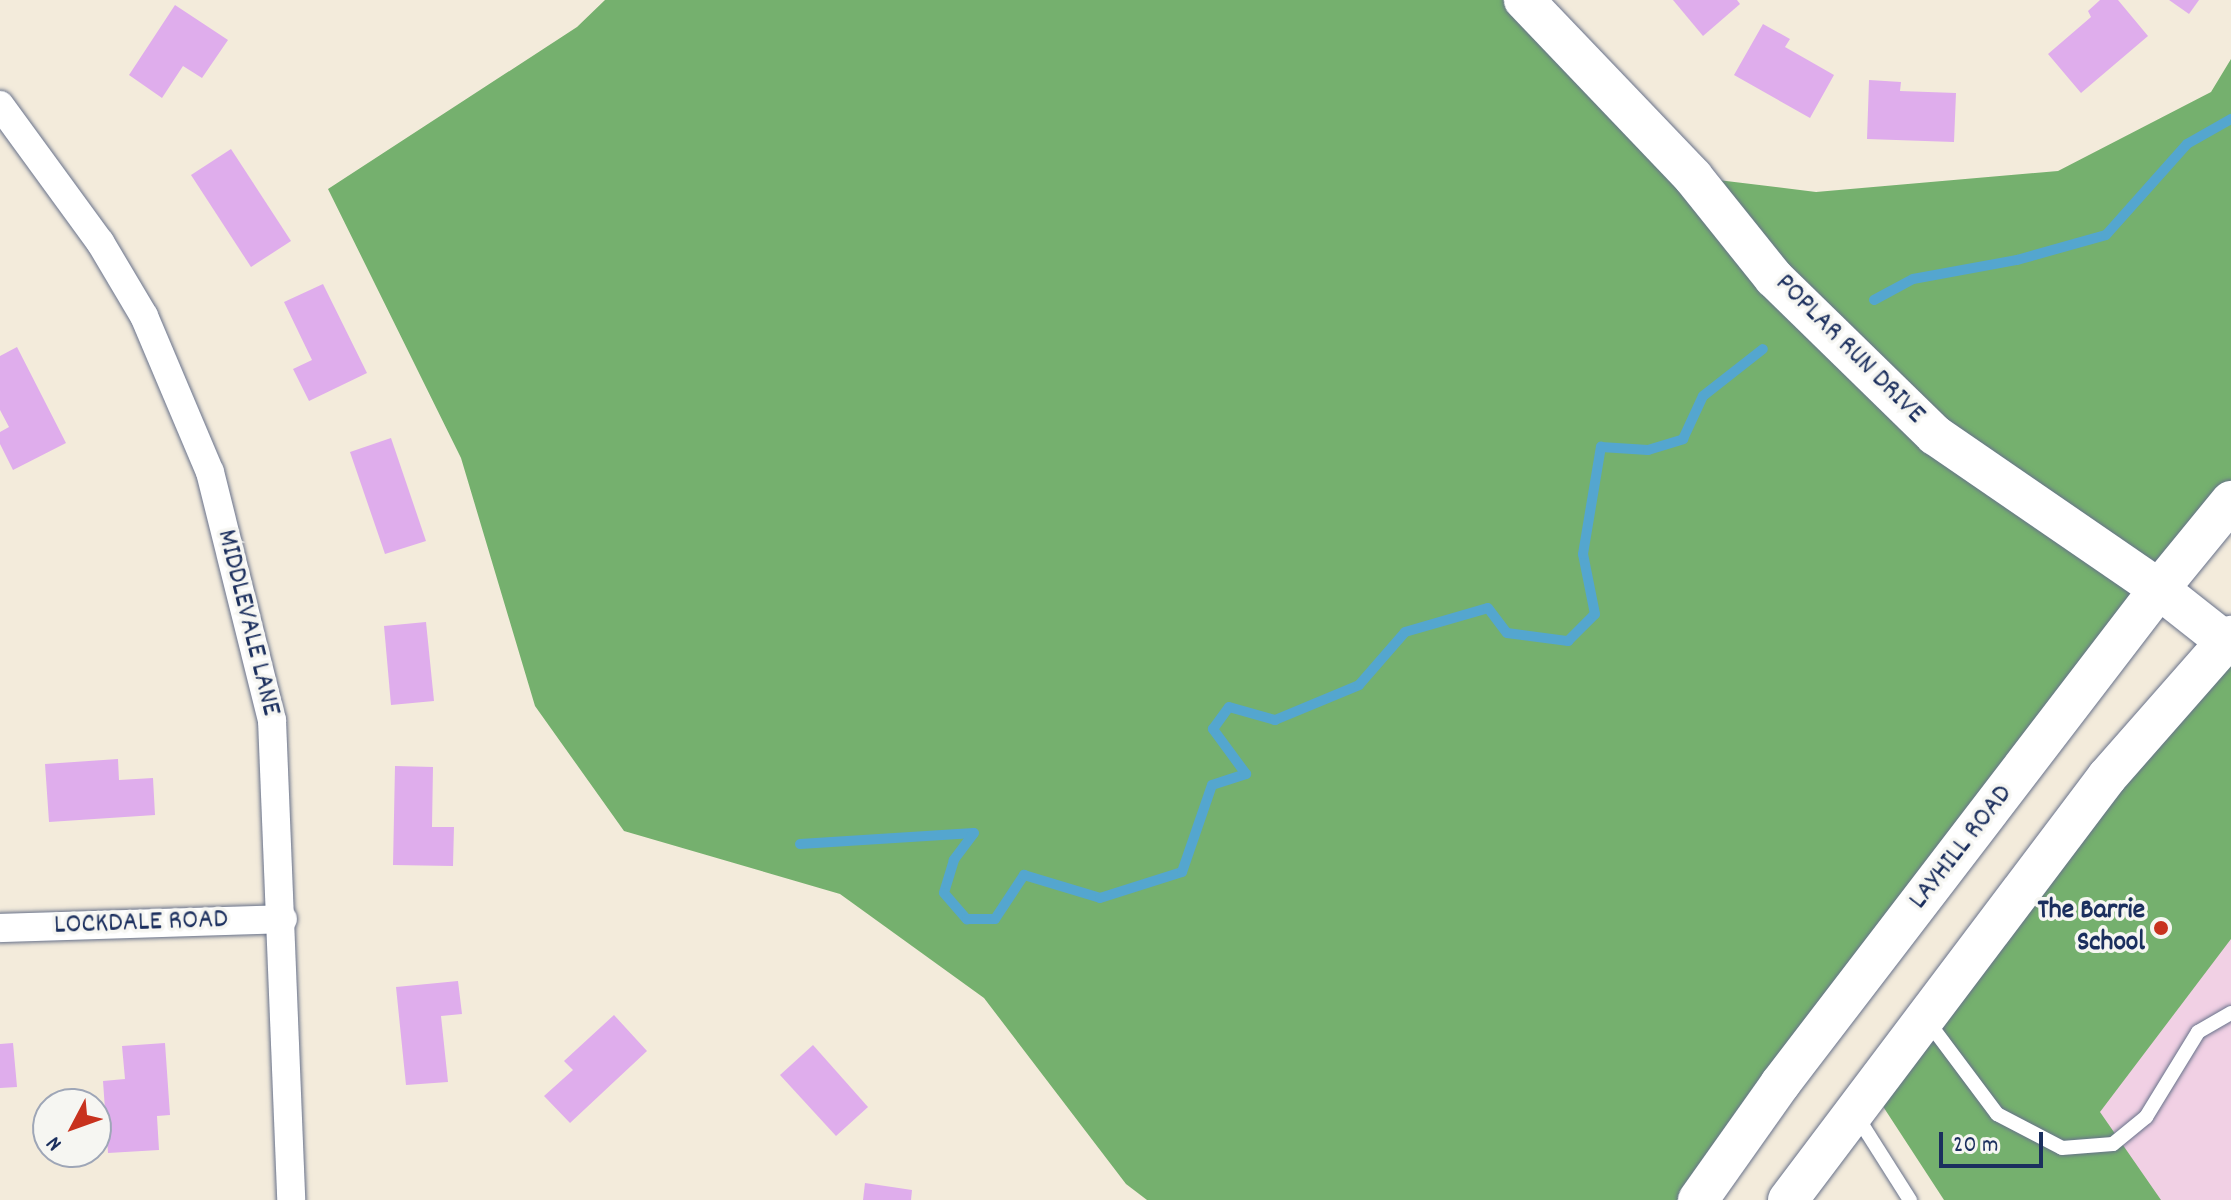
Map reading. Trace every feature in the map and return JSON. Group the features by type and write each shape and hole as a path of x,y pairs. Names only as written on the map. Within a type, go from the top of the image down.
{"main road":[{"name":"POPLAR RUN DRIVE","path":"1524,0 1693,177 1774,278 1935,435 2159,589 2229,641"},
{"name":"LAYHILL ROAD","path":"1698,1200 1780,1084 2159,589 2231,501"},
{"path":"1788,1200 2107,777 2229,641"}],"street":[{"name":"MIDDLEVALE LANE","path":"0,105 100,242 144,316 210,472 272,720 283,919 291,1200"},
{"name":"LOCKDALE ROAD","path":"0,928 283,919"}],"lane":[{"path":"1925,1017 1997,1114 2062,1148 2113,1144 2146,1117 2198,1032 2231,1013"},
{"path":"1854,1112 1910,1200"}],"shaded area":[{"name":"The Barrie School","path":"2231,747 2231,1200 2006,1200"}],"green space":[{"path":"605,0 1524,0 1693,177 1816,192 2058,171 2211,92 2231,59 2231,501 1705,1200 1147,1200 1126,1184 984,998 840,894 624,831 535,706 461,458 328,189 577,27"},
{"path":"2231,646 2231,939 2100,1112 2161,1200 1944,1200 1871,1088"}],"building":[{"path":"1673,0 1737,0 1740,4 1703,36"},
{"path":"2100,0 2118,0 2148,36 2081,93 2048,54 2091,17 2088,11"},
{"path":"2169,0 2199,0 2189,14"},
{"path":"175,5 228,40 202,78 183,66 162,98 129,75"},
{"path":"1763,24 1790,39 1785,47 1834,75 1810,118 1734,75"},
{"path":"1869,80 1901,82 1900,91 1956,93 1954,142 1867,139"},
{"path":"231,149 291,241 251,267 191,175"},
{"path":"323,284 367,373 309,401 293,369 312,360 284,302"},
{"path":"17,347 66,443 13,470 0,444 0,432 9,427 0,410 0,356"},
{"path":"391,438 426,541 385,554 350,452"},
{"path":"426,622 434,701 391,705 384,626"},
{"path":"118,759 119,780 153,778 155,815 49,822 45,764"},
{"path":"395,766 433,767 432,827 454,827 453,866 393,865"},
{"path":"458,981 462,1014 441,1016 448,1082 406,1085 396,987"},
{"path":"614,1015 647,1051 570,1123 544,1096 573,1070 564,1061"},
{"path":"13,1043 17,1087 0,1088 0,1044"},
{"path":"165,1043 170,1115 157,1116 159,1150 112,1153 112,1088 103,1088 103,1081 125,1079 122,1046"},
{"path":"813,1045 868,1107 836,1136 780,1075"},
{"path":"865,1183 912,1190 911,1200 863,1200"}],"waterway":[{"path":"1874,300 1913,279 2017,260 2106,235 2187,144 2231,119"},
{"path":"800,844 974,833 954,860 944,893 967,919 995,919 1024,875 1100,898 1182,872 1212,785 1246,774 1213,729 1229,707 1275,720 1359,685 1405,632 1488,608 1507,633 1568,641 1595,614 1583,554 1601,447 1648,450 1683,439 1703,396 1763,349"}],"place":[{"name":"The Barrie School","path":"2161,928"}]}
